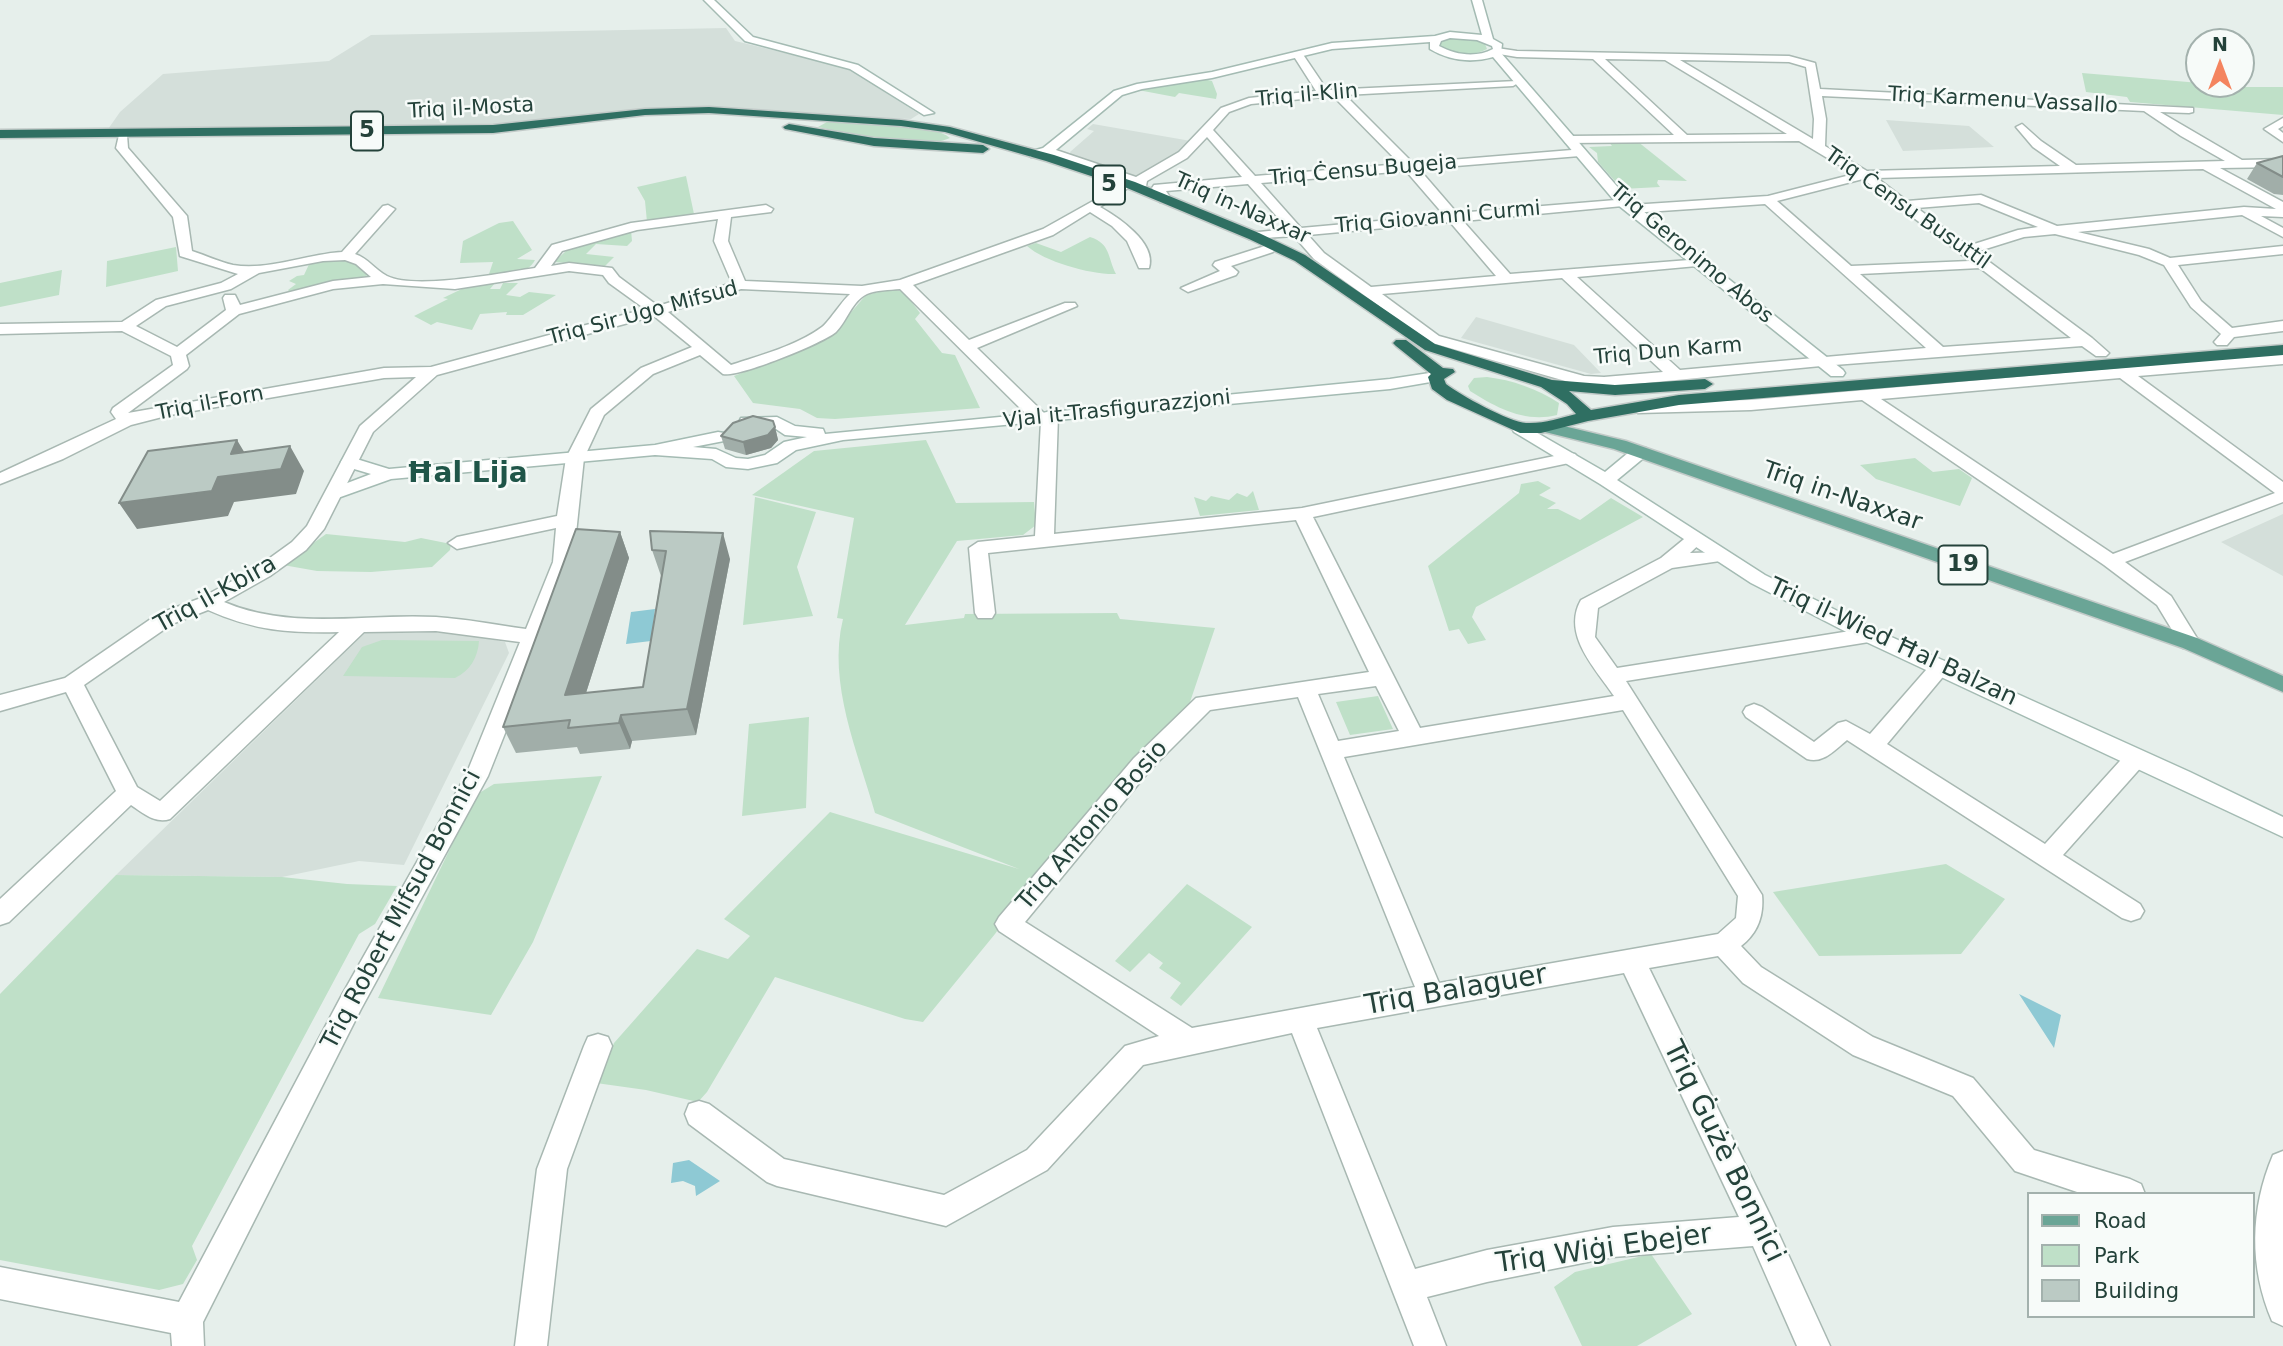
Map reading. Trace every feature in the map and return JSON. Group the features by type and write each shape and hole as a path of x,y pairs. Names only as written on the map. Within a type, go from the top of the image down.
{"highway":[{"name":"Triq il-Mosta","path":"0,136 493,130 645,112 732,114"},
{"path":"901,123 922,118 928,113 962,138 956,145 945,146"},
{"name":"Triq in-Naxxar","path":"732,114 901,123 951,131 1031,153 1051,153 1130,185 1268,249 1325,286 1438,375"},
{"name":"Triq in-Naxxar","path":"732,114 874,142 986,150 1162,193 1300,258 1404,331 1430,346 1547,384 1573,401 1587,416 1547,427 1520,428 1453,397 1438,386 1438,375"},
{"name":"Triq il-Mosta","path":"0,136 123,138 490,135 632,118 732,114"},
{"path":"808,130 803,125 804,122 818,117"},
{"path":"1404,331 1433,343 1580,384 1622,390"},
{"name":"Triq Dun Karm","path":"1547,384 1622,390 1837,373 2112,363 2225,338 2283,337"},
{"name":"Triq Dun Karm","path":"1587,416 1679,400 2283,350"},
{"name":"Triq in-Naxxar","path":"1438,375 1461,367 1490,366"}],"main road":[{"name":"Triq in-Naxxar","path":"1587,416 1620,445"},
{"name":"Triq in-Naxxar","path":"1547,427 1620,445 2190,643 2283,685"}],"street":[{"path":"709,0 749,39 854,68 928,113"},
{"path":"1051,153 1118,93 1141,86 1212,75 1332,47 1436,44 1473,20 1477,0"},
{"path":"1473,20 1488,40"},
{"path":"1450,36 1469,35 1488,40"},
{"name":"Triq Geronimo Abos","path":"1488,40 1497,44 1496,52 1527,92 1627,205 1837,373"},
{"path":"1436,44 1450,55 1485,66"},
{"path":"1450,55 1481,57 1496,52 1789,59 1811,65 1820,119 1819,147"},
{"path":"1298,55 1330,93 1410,167 1450,217 1507,280"},
{"path":"1596,56 1685,139"},
{"name":"Triq Ċensu Busuttil","path":"1669,58 1865,175 2283,489"},
{"name":"Triq Geronimo Abos","path":"1504,76 1527,92"},
{"name":"Triq il-Klin","path":"1130,185 1183,155 1225,110 1249,101 1471,84 1504,76"},
{"name":"Triq Karmenu Vassallo","path":"1816,92 2189,110"},
{"path":"2147,108 2185,134 2239,164"},
{"path":"2283,121 2270,130 2283,138"},
{"path":"2022,127 2037,144 2072,167"},
{"name":"Triq Dun Karm","path":"1208,131 1319,256 1434,339 1583,381 1604,382 1821,361 2087,341"},
{"path":"1570,140 1801,137"},
{"path":"123,138 122,148 180,216 185,253 231,269 255,270 323,257 346,256 361,261 383,280"},
{"name":"Triq Ċensu Bugeja","path":"1162,193 1254,180 1580,152"},
{"name":"Triq Giovanni Curmi","path":"1254,236 1450,217 1627,205 1768,200 1865,175 2283,163"},
{"path":"2206,166 2283,207"},
{"name":"Triq Sir Ugo Mifsud","path":"335,494 366,430 431,372 656,311 740,285 862,290 903,284 1048,232 1130,185"},
{"path":"1905,205 1982,199 2056,230 2144,252 2169,262 2283,250"},
{"path":"1768,200 1844,271 1939,352"},
{"path":"1090,207 1109,216 1128,233 1144,265"},
{"path":"346,256 388,209"},
{"path":"539,272 556,248 636,226 766,209"},
{"path":"2244,211 2283,233"},
{"path":"1968,250 2023,233 2244,211 2283,213"},
{"path":"725,215 721,241 740,285"},
{"path":"1188,288 1231,272 1220,265 1268,249"},
{"path":"1371,291 1697,262"},
{"path":"2169,262 2196,304 2225,338"},
{"path":"1844,271 1985,264"},
{"path":"178,354 234,311 334,285 383,280 455,285 569,267 607,271 614,280 729,371 787,351 830,329 841,311 862,290"},
{"path":"125,326 161,303 226,286 255,270"},
{"path":"1566,274 1675,375"},
{"path":"903,284 966,347 1045,417 1044,541"},
{"path":"226,286 234,311"},
{"path":"966,347 1070,306"},
{"path":"0,329 125,326 178,354 181,366 119,412 125,421"},
{"name":"Triq Dun Karm","path":"2225,338 2283,326"},
{"name":"Triq Robert Mifsud Bonnici","path":"187,1333 352,1001 477,776 564,562 566,520 575,458 597,414 647,371 701,349"},
{"name":"Triq Dun Karm","path":"1638,408 1690,409 1866,395 2112,363 2283,359"},
{"name":"Triq il-Forn","path":"0,479 125,421 170,410 384,373 431,372"},
{"name":"Vjal it-Trasfigurazzjoni","path":"717,445 732,463 748,464 771,459 790,439 1390,384 1438,375"},
{"name":"Vjal it-Trasfigurazzjoni","path":"1390,384 1426,389 1453,397"},
{"path":"1866,395 2111,561 2164,601 2190,643"},
{"name":"Vjal it-Trasfigurazzjoni","path":"388,474 717,445 730,428 754,421 777,422 790,439"},
{"name":"Triq il-Wied Ħal Balzan","path":"1520,428 1606,480 1758,579 1869,635 2283,828"},
{"path":"1606,480 1640,452"},
{"path":"985,613 978,548 1302,514 1569,458"},
{"path":"350,462 388,474"},
{"path":"335,494 388,474"},
{"name":"Triq il-Kbira","path":"0,703 72,683 165,619 208,603 262,572 299,546 315,529 335,494"},
{"path":"2111,561 2283,496"},
{"path":"1302,514 1414,738"},
{"path":"457,543 566,520"},
{"path":"1696,539 1668,562 1588,605 1585,637 1651,735 1750,895 1752,910 1747,924 1737,937 1723,944 1752,975 1863,1046 1963,1087 2025,1161 2124,1192"},
{"path":"1668,562 1720,555"},
{"path":"208,603 241,617 285,626 436,624 532,637"},
{"path":"72,683 129,793 162,813 358,626"},
{"path":"1610,676 1869,635"},
{"path":"1873,745 1940,667"},
{"name":"Triq Antonio Bosio","path":"1189,1041 1008,925 1142,764 1204,703 1382,678"},
{"path":"1305,689 1432,995"},
{"path":"1329,751 1627,702"},
{"path":"1754,712 1815,753 1846,729 2132,911"},
{"path":"2047,857 2136,758"},
{"path":"0,915 129,793"},
{"name":"Triq Balaguer","path":"699,1115 777,1172 946,1211 1037,1160 1136,1055 1189,1041 1300,1019 1723,944"},
{"name":"Triq Ġużè Bonnici","path":"1631,959 1814,1346"},
{"path":"1300,1019 1430,1346"},
{"path":"531,1346 552,1169 598,1046"},
{"path":"2283,1165 2268,1241 2283,1310"},
{"name":"Triq Wiġi Ebejer","path":"1406,1287 1487,1266 1613,1242 1761,1230"},
{"path":"0,1283 187,1333"}],"shaded area":[{"path":"726,28 735,41 848,68 919,114 911,119 681,109 526,126 106,132 120,112 163,74 329,61 371,35"},
{"path":"1886,120 1969,126 1994,147 1903,151"},
{"path":"1093,124 1191,141 1176,154 1141,175 1130,175 1071,155 1070,152 1094,131 1087,129"},
{"path":"1476,317 1574,345 1601,373 1591,374 1461,338"},
{"path":"2283,514 2283,576 2221,542"},
{"path":"365,633 457,633 505,642 509,653 404,865 359,861 282,877 116,875"}],"green space":[{"path":"1451,38 1475,39 1485,44 1487,49 1469,54 1439,47 1440,41"},
{"path":"2082,73 2185,82 2185,98 2255,98 2255,87 2283,87 2283,115 2130,102 2127,97 2086,92"},
{"path":"1204,79 1212,81 1216,99 1179,93 1175,97 1138,90"},
{"path":"827,122 928,129 950,138 936,142 903,143 818,127"},
{"path":"1608,141 1637,141 1687,181 1658,180 1660,187 1622,189 1598,162 1597,153 1589,147 1612,146"},
{"path":"686,176 694,214 647,222 645,201 637,187"},
{"path":"513,221 532,250 517,259 535,260 527,269 516,274 492,278 495,274 489,274 493,262 460,263 463,241 499,223"},
{"path":"631,230 632,241 627,246 596,244 586,254 614,257 605,266 554,262 578,240"},
{"path":"1090,237 1105,247 1116,274 1069,266 1045,257 1027,246 1036,243 1061,252"},
{"path":"176,247 178,271 106,287 107,261"},
{"path":"336,259 359,265 371,274 347,283 292,295 288,290 296,284 289,281 304,275 311,260"},
{"path":"62,270 59,295 0,307 0,283"},
{"path":"495,283 490,289 500,289 503,283 518,283 506,295 520,297 529,292 556,295 523,315 506,315 507,312 480,314 472,330 437,322 431,325 414,316 466,287"},
{"path":"892,289 904,292 920,313 915,319 942,353 955,355 980,408 835,419 817,418 800,409 753,403 734,376 828,339 866,295"},
{"path":"1474,378 1506,380 1542,393 1559,403 1557,415 1534,417 1512,412 1470,391 1468,386"},
{"path":"926,440 956,503 1034,502 1036,525 1023,535 957,541 905,625 964,618 965,614 1117,613 1120,619 1215,628 1189,705 1036,875 995,934 923,1022 905,1019 775,977 707,1092 698,1102 646,1090 596,1083 614,1043 697,949 728,959 750,936 724,919 830,812 1019,869 875,813 853,742 839,668 843,619 837,618 854,518 752,495 814,451"},
{"path":"1915,458 1933,472 1959,469 1972,478 1960,506 1876,479 1860,465"},
{"path":"1538,481 1551,488 1539,495 1556,503 1547,509 1558,509 1580,520 1611,498 1643,517 1476,607 1472,617 1486,640 1468,644 1459,629 1449,631 1428,566 1519,493 1521,484"},
{"path":"1253,491 1259,510 1200,516 1194,497 1206,501 1211,496 1229,500 1237,493 1247,497"},
{"path":"755,497 816,512 797,567 813,616 743,625"},
{"path":"326,534 405,542 421,538 451,544 450,550 432,567 371,572 317,571 283,565"},
{"path":"382,640 479,641 472,663 465,672 455,678 343,676 362,647"},
{"path":"1378,696 1393,729 1350,735 1336,702"},
{"path":"809,717 806,808 742,816 749,724"},
{"path":"602,776 533,942 491,1015 378,998 476,795 494,784"},
{"path":"1946,864 2005,899 1961,954 1819,956 1773,892"},
{"path":"116,875 282,877 397,886 375,924 359,934 192,1246 197,1260 183,1284 159,1290 0,1260 0,994"},
{"path":"1187,884 1252,927 1181,1006 1170,998 1181,983 1159,968 1163,963 1149,953 1130,972 1115,961"},
{"path":"1651,1254 1692,1314 1637,1346 1582,1346 1554,1287 1575,1272"}],"water":[{"path":"655,609 651,641 626,644 631,612"},
{"path":"2019,994 2061,1015 2054,1048"},
{"path":"689,1160 720,1181 696,1196 695,1186 683,1181 671,1183 673,1163"}],"building":[{"path":"2283,156 2283,177 2257,163"},
{"path":"753,416 773,421 775,427 768,435 743,442 721,436 733,423"},
{"path":"237,440 231,454 290,446 281,469 218,477 212,491 119,503 148,451"},
{"path":"576,529 620,532 565,695 643,687 666,551 652,550 650,531 723,533 687,709 621,715 619,723 568,728 570,720 503,727"}],"district":[{"name":"Ħal Lija","path":"467,475"}]}
